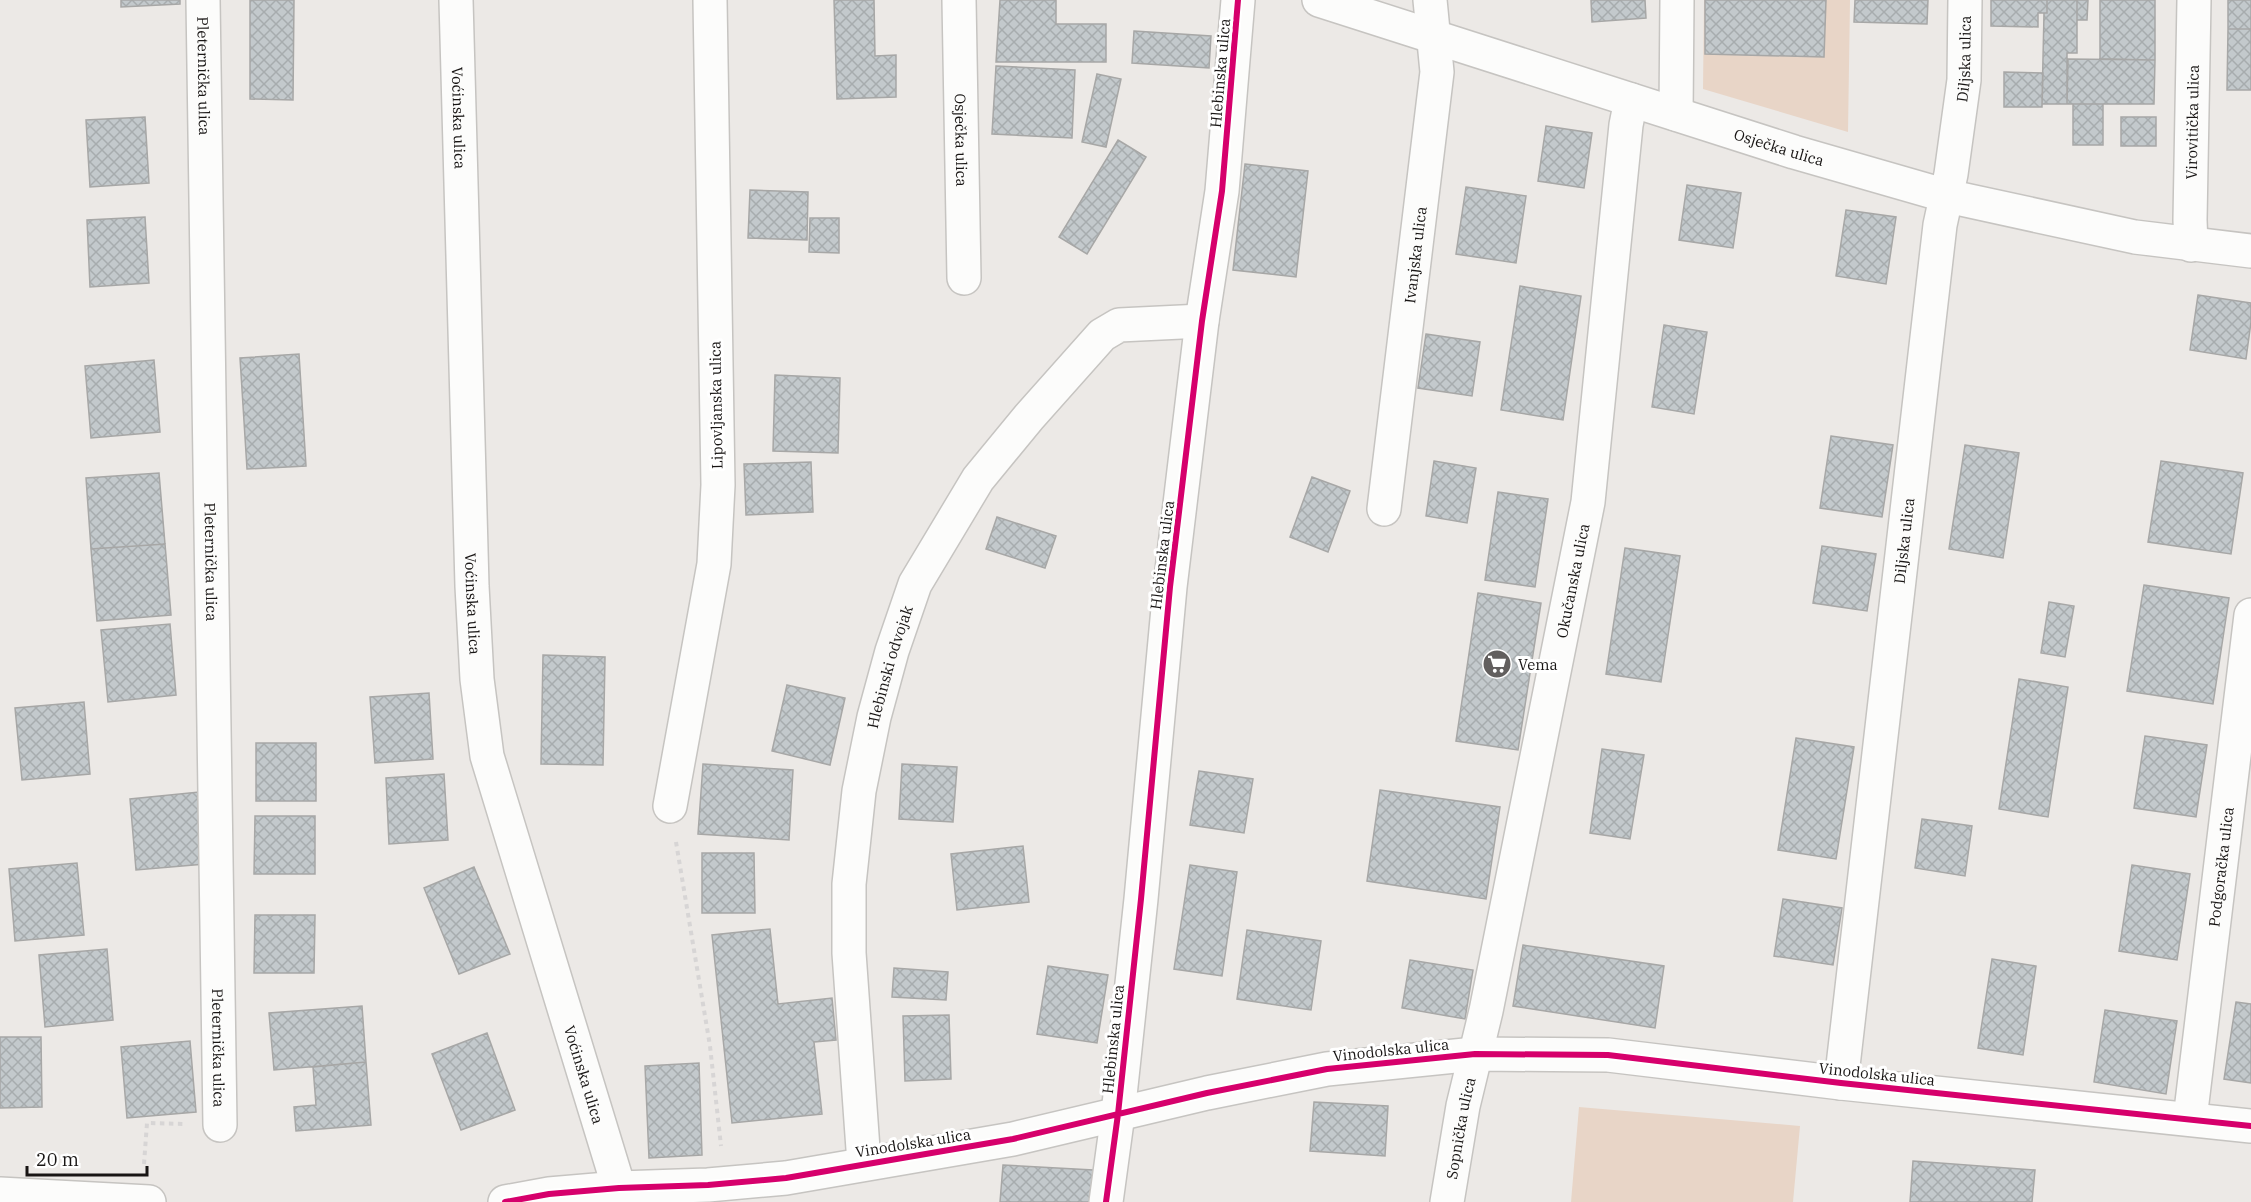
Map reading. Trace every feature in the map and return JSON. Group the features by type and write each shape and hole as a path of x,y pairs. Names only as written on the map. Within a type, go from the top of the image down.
{"street":[{"name":"Pleternička ulica","path":"203,0 220,1125"},
{"name":"Voćinska ulica","path":"456,0 472,586 477,678 487,756 619,1188"},
{"name":"Lipovljanska ulica","path":"670,806 714,564 718,484 710,0"},
{"name":"Osječka ulica","path":"959,0 964,278"},
{"name":"Hlebinska ulica","path":"1106,1202 1118,1114 1170,587 1202,321 1222,191 1238,0"},
{"name":"Osječka ulica","path":"1319,0 1794,152 1947,196 2135,237 2251,251"},
{"name":"Ivanjska ulica","path":"1384,509 1437,72 1430,0"},
{"path":"1676,114 1677,0"},
{"name":"Diljska ulica","path":"1841,1083 1940,225 1947,196 1964,80 1965,0"},
{"name":"Virovitička ulica","path":"2192,245 2190,220 2194,0"},
{"name":"Okučanska ulica","path":"1475,1054 1588,502 1626,125 1631,100"},
{"name":"Hlebinski odvojak","path":"864,1163 849,954 850,873 859,791 874,717 892,651 915,584 978,479 1029,417 1102,335 1119,325 1202,321"},
{"name":"Podgoračka ulica","path":"2190,1119 2251,615"},
{"name":"Vinodolska ulica","path":"505,1202 549,1194 619,1188 725,1184 786,1178 1013,1139 1207,1093 1327,1069 1475,1054 1608,1055 1841,1083 2251,1126"},
{"name":"Sopnička ulica","path":"1447,1202 1463,1106 1475,1054"},
{"path":"0,1194 145,1202"}],"path":[{"path":"670,806 710,1046 725,1184"},
{"path":"145,1202 147,1123 220,1125"}],"shaded area":[{"path":"1704,0 1850,0 1848,132 1703,89"},
{"path":"1579,1107 1800,1126 1793,1202 1571,1202"}],"building":[{"path":"121,0 180,0 180,4 121,7"},
{"path":"250,0 294,0 293,100 250,99"},
{"path":"834,0 874,0 875,56 896,55 896,97 837,99"},
{"path":"1000,0 1056,0 1056,24 1106,24 1106,62 996,62"},
{"path":"1591,0 1645,0 1646,18 1592,22"},
{"path":"1705,0 1826,0 1824,57 1705,54"},
{"path":"1855,0 1928,0 1927,24 1854,22"},
{"path":"1991,0 2047,0 2047,13 2038,13 2038,27 1991,26"},
{"path":"2047,0 2077,0 2077,53 2067,53 2067,104 2042,104 2044,13 2047,13"},
{"path":"2077,0 2088,0 2087,20 2077,20"},
{"path":"2100,0 2155,0 2155,60 2100,59"},
{"path":"2228,0 2251,0 2251,29 2228,29"},
{"path":"2228,29 2251,29 2251,90 2227,90"},
{"path":"1134,31 1211,36 1209,68 1132,63"},
{"path":"2068,59 2155,60 2154,104 2067,104"},
{"path":"996,66 1075,70 1072,138 992,134"},
{"path":"2004,72 2043,73 2042,107 2004,107"},
{"path":"1097,74 1121,79 1106,147 1082,142"},
{"path":"2073,104 2103,104 2103,145 2073,145"},
{"path":"145,117 149,183 90,187 86,120"},
{"path":"2121,117 2156,117 2156,146 2121,146"},
{"path":"1546,126 1592,133 1584,188 1538,181"},
{"path":"1118,140 1146,157 1087,254 1059,237"},
{"path":"1245,164 1308,171 1296,277 1233,270"},
{"path":"1687,185 1741,193 1733,248 1679,240"},
{"path":"1466,187 1526,196 1516,263 1456,254"},
{"path":"750,190 808,192 807,240 748,238"},
{"path":"1846,210 1896,217 1886,284 1836,276"},
{"path":"145,217 149,283 90,287 87,220"},
{"path":"810,218 839,218 839,253 809,252"},
{"path":"1520,286 1581,296 1563,420 1501,410"},
{"path":"2198,295 2251,303 2246,359 2190,350"},
{"path":"1664,325 1707,332 1694,414 1652,407"},
{"path":"1426,334 1480,342 1472,396 1418,388"},
{"path":"299,354 306,466 247,469 240,358"},
{"path":"154,360 160,432 91,438 85,366"},
{"path":"775,375 840,378 838,453 773,451"},
{"path":"1831,436 1893,445 1882,517 1820,508"},
{"path":"1965,445 2019,453 2003,558 1949,549"},
{"path":"1434,461 1476,468 1467,523 1426,516"},
{"path":"2161,461 2243,473 2231,554 2148,542"},
{"path":"811,462 813,512 746,515 744,464"},
{"path":"159,473 165,544 91,549 86,478"},
{"path":"1312,477 1350,491 1328,552 1290,537"},
{"path":"1498,492 1548,499 1535,587 1485,580"},
{"path":"997,517 1056,536 1045,568 986,549"},
{"path":"165,544 171,615 97,621 91,549"},
{"path":"1822,546 1876,554 1867,611 1813,603"},
{"path":"1625,548 1680,556 1661,682 1606,674"},
{"path":"2144,585 2229,598 2213,704 2127,691"},
{"path":"1478,593 1541,603 1518,750 1456,741"},
{"path":"2049,602 2074,606 2065,657 2041,653"},
{"path":"170,624 176,695 108,702 101,630"},
{"path":"543,655 605,657 603,765 541,764"},
{"path":"2019,679 2068,687 2048,817 1999,809"},
{"path":"787,685 845,698 830,765 772,751"},
{"path":"429,693 433,759 375,763 370,697"},
{"path":"84,702 90,774 22,780 15,708"},
{"path":"2145,736 2207,745 2196,817 2134,808"},
{"path":"1796,738 1854,747 1836,859 1778,850"},
{"path":"256,743 316,743 316,801 256,801"},
{"path":"1602,749 1644,755 1630,839 1590,833"},
{"path":"703,764 793,770 789,840 698,834"},
{"path":"902,764 957,767 953,822 899,819"},
{"path":"1199,771 1253,779 1244,833 1190,825"},
{"path":"444,774 448,840 389,844 386,778"},
{"path":"1380,790 1500,807 1486,899 1367,881"},
{"path":"199,792 205,864 136,870 130,799"},
{"path":"255,816 315,816 315,874 254,874"},
{"path":"1922,819 1972,826 1965,876 1915,868"},
{"path":"1023,846 1029,902 957,910 951,854"},
{"path":"702,853 754,853 755,913 702,913"},
{"path":"77,863 84,935 15,941 9,869"},
{"path":"1190,865 1237,872 1222,976 1174,969"},
{"path":"2132,865 2190,874 2177,960 2119,951"},
{"path":"474,867 510,954 459,974 424,888"},
{"path":"1783,899 1842,908 1833,965 1774,956"},
{"path":"255,915 315,915 314,973 254,973"},
{"path":"770,929 778,1004 832,998 836,1040 814,1042 822,1114 732,1123 712,935"},
{"path":"1247,930 1321,941 1311,1010 1237,999"},
{"path":"1523,945 1664,966 1655,1028 1513,1006"},
{"path":"107,949 113,1020 45,1027 39,955"},
{"path":"1992,959 2036,966 2023,1055 1978,1048"},
{"path":"1410,960 1473,970 1465,1019 1402,1008"},
{"path":"1048,966 1108,975 1097,1043 1037,1034"},
{"path":"894,968 948,972 946,1000 892,997"},
{"path":"2236,1002 2251,1004 2251,1083 2224,1079"},
{"path":"362,1006 366,1062 274,1070 269,1013"},
{"path":"2105,1010 2177,1021 2166,1094 2094,1082"},
{"path":"949,1015 951,1079 905,1081 903,1016"},
{"path":"487,1033 515,1110 461,1130 432,1054"},
{"path":"0,1037 41,1037 42,1107 0,1108"},
{"path":"190,1041 196,1112 127,1118 121,1047"},
{"path":"366,1062 371,1125 296,1131 294,1107 316,1105 313,1067"},
{"path":"699,1063 702,1155 649,1158 645,1066"},
{"path":"1314,1102 1388,1106 1385,1156 1310,1151"},
{"path":"1913,1161 2035,1170 2032,1202 1910,1202"},
{"path":"1003,1165 1093,1170 1091,1202 1000,1202"}],"cycle path":[{"path":"1106,1202 1118,1114 1141,899 1170,587 1202,321 1222,191 1238,0"},
{"path":"505,1202 549,1194 619,1188 708,1185 786,1178 1013,1139 1207,1093 1327,1069 1475,1054 1608,1055 1841,1083 2251,1126"}],"place":[{"name":"Vema","path":"1497,664"}]}
